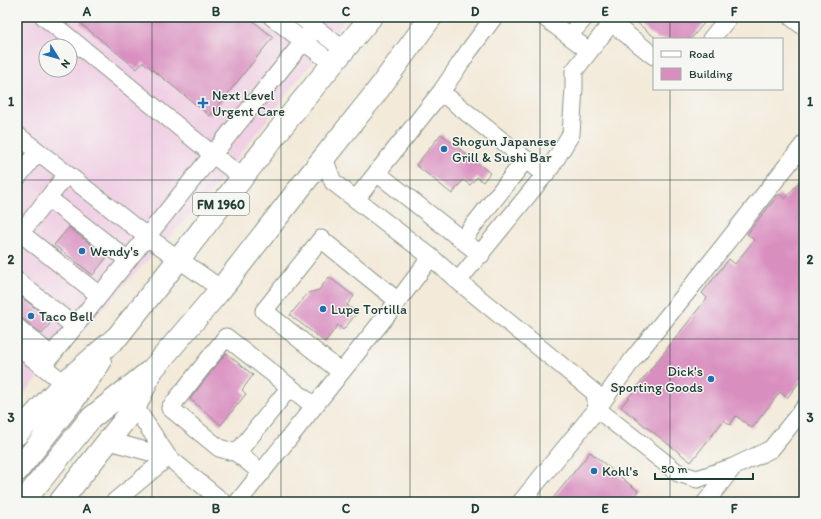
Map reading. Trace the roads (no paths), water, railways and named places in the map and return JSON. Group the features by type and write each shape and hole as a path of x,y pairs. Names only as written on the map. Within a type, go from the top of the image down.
{"main road":[{"name":"FM 1960","path":"17,434 64,383 118,336 298,106 371,17"},
{"path":"23,502 90,419 152,370 221,289 375,94 431,17"},
{"path":"17,471 72,402 118,336"},
{"path":"60,502 135,407 152,370"}],"lane":[{"path":"44,17 242,177"},
{"path":"272,17 303,41 338,57"},
{"path":"356,200 441,92 494,17"},
{"path":"544,17 589,51"},
{"path":"570,36 584,17"},
{"path":"712,38 729,17"},
{"path":"791,17 804,27"},
{"path":"458,282 545,175 571,134 574,71 614,20 653,55"},
{"path":"47,360 303,41 308,22"},
{"path":"308,22 338,57"},
{"path":"441,92 545,175"},
{"path":"17,135 146,236 221,289"},
{"path":"521,502 597,409 637,354 804,144"},
{"path":"17,178 38,151"},
{"path":"324,158 333,182 430,257 458,282 595,393 597,409 678,473 697,479 733,467 771,449 804,408"},
{"path":"462,240 526,159"},
{"path":"377,173 481,255"},
{"path":"67,174 23,230 23,234 99,295"},
{"path":"306,180 333,182"},
{"path":"48,198 128,260"},
{"path":"341,372 264,311 321,239 398,301"},
{"path":"238,502 398,301 430,257"},
{"path":"17,281 74,326"},
{"path":"17,327 47,360 64,383"},
{"path":"262,473 237,453 219,448 170,408 226,338 314,406"},
{"path":"17,346 47,360"},
{"path":"237,453 290,387"},
{"path":"135,407 168,457 223,502"},
{"path":"109,441 168,457"},
{"path":"114,502 168,457"},
{"path":"706,502 733,467"}],"place":[{"name":"Next Level Urgent Care","path":"203,103"},
{"name":"Shogun Japanese Grill & Sushi Bar","path":"444,149"},
{"name":"Wendy's","path":"82,251"},
{"name":"Lupe Tortilla","path":"323,309"},
{"name":"Taco Bell","path":"31,316"},
{"name":"Dick's Sporting Goods","path":"711,379"},
{"name":"Kohl's","path":"594,471"}]}
